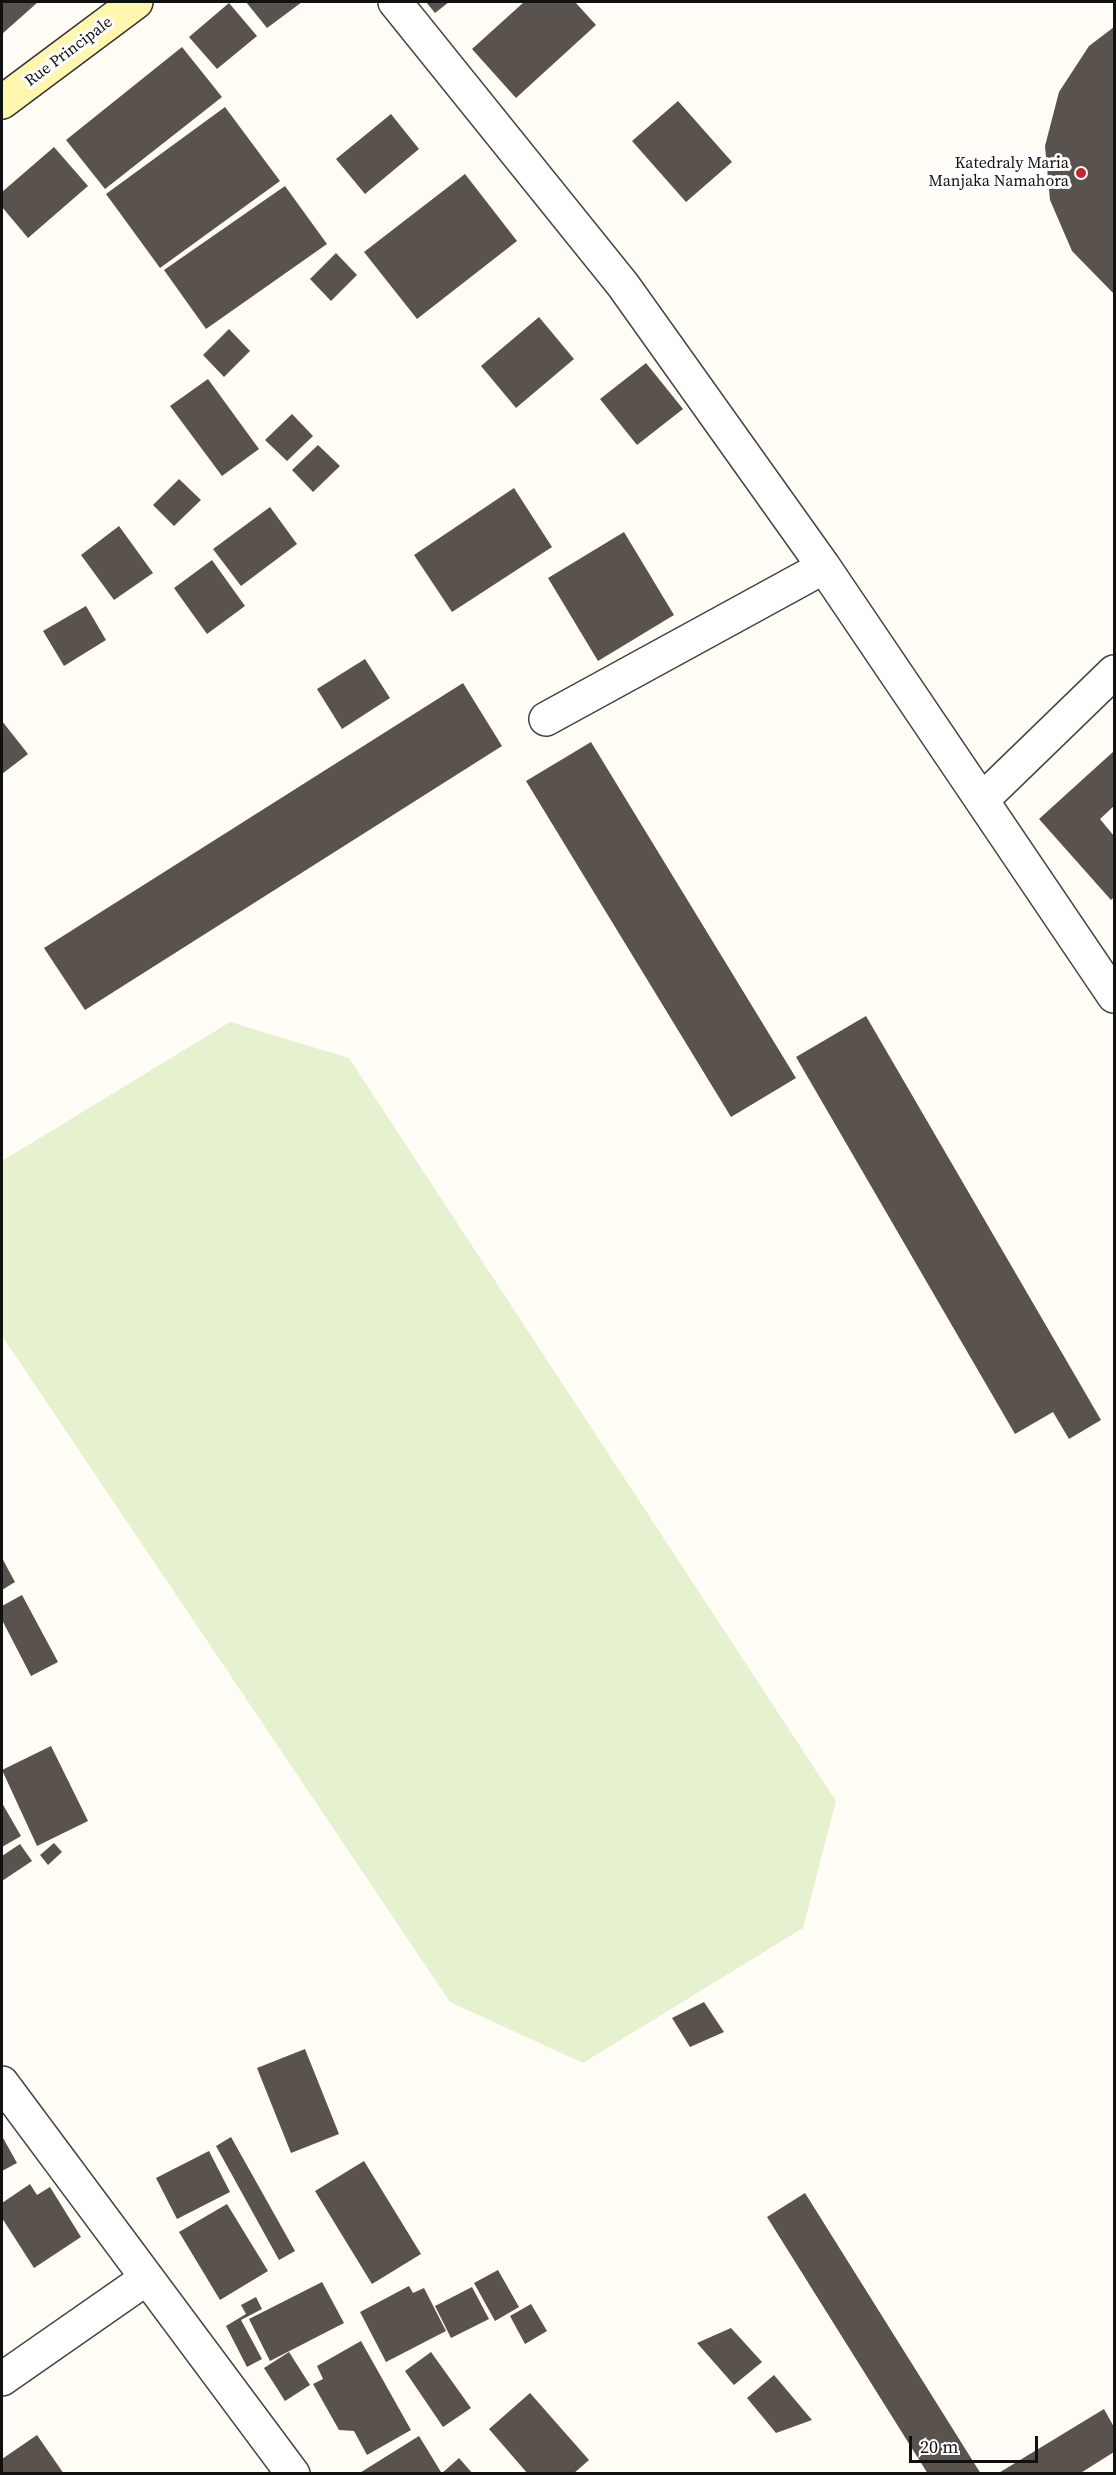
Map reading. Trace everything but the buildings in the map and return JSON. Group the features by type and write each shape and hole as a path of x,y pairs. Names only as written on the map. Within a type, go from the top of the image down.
{"main road":[{"name":"Rue Principale","path":"2,102 136,2"}],"street":[{"path":"396,2 623,285 824,567 1114,996"},
{"path":"546,719 824,567"},
{"path":"982,801 1114,672"},
{"path":"2,2083 293,2474"},
{"path":"2,2379 147,2278"}],"green space":[{"path":"230,1022 349,1058 836,1801 803,1928 583,2063 450,2002 2,1336 2,1161"}],"place":[{"name":"Katedraly Maria Manjaka Namahora","path":"1081,173"}]}
